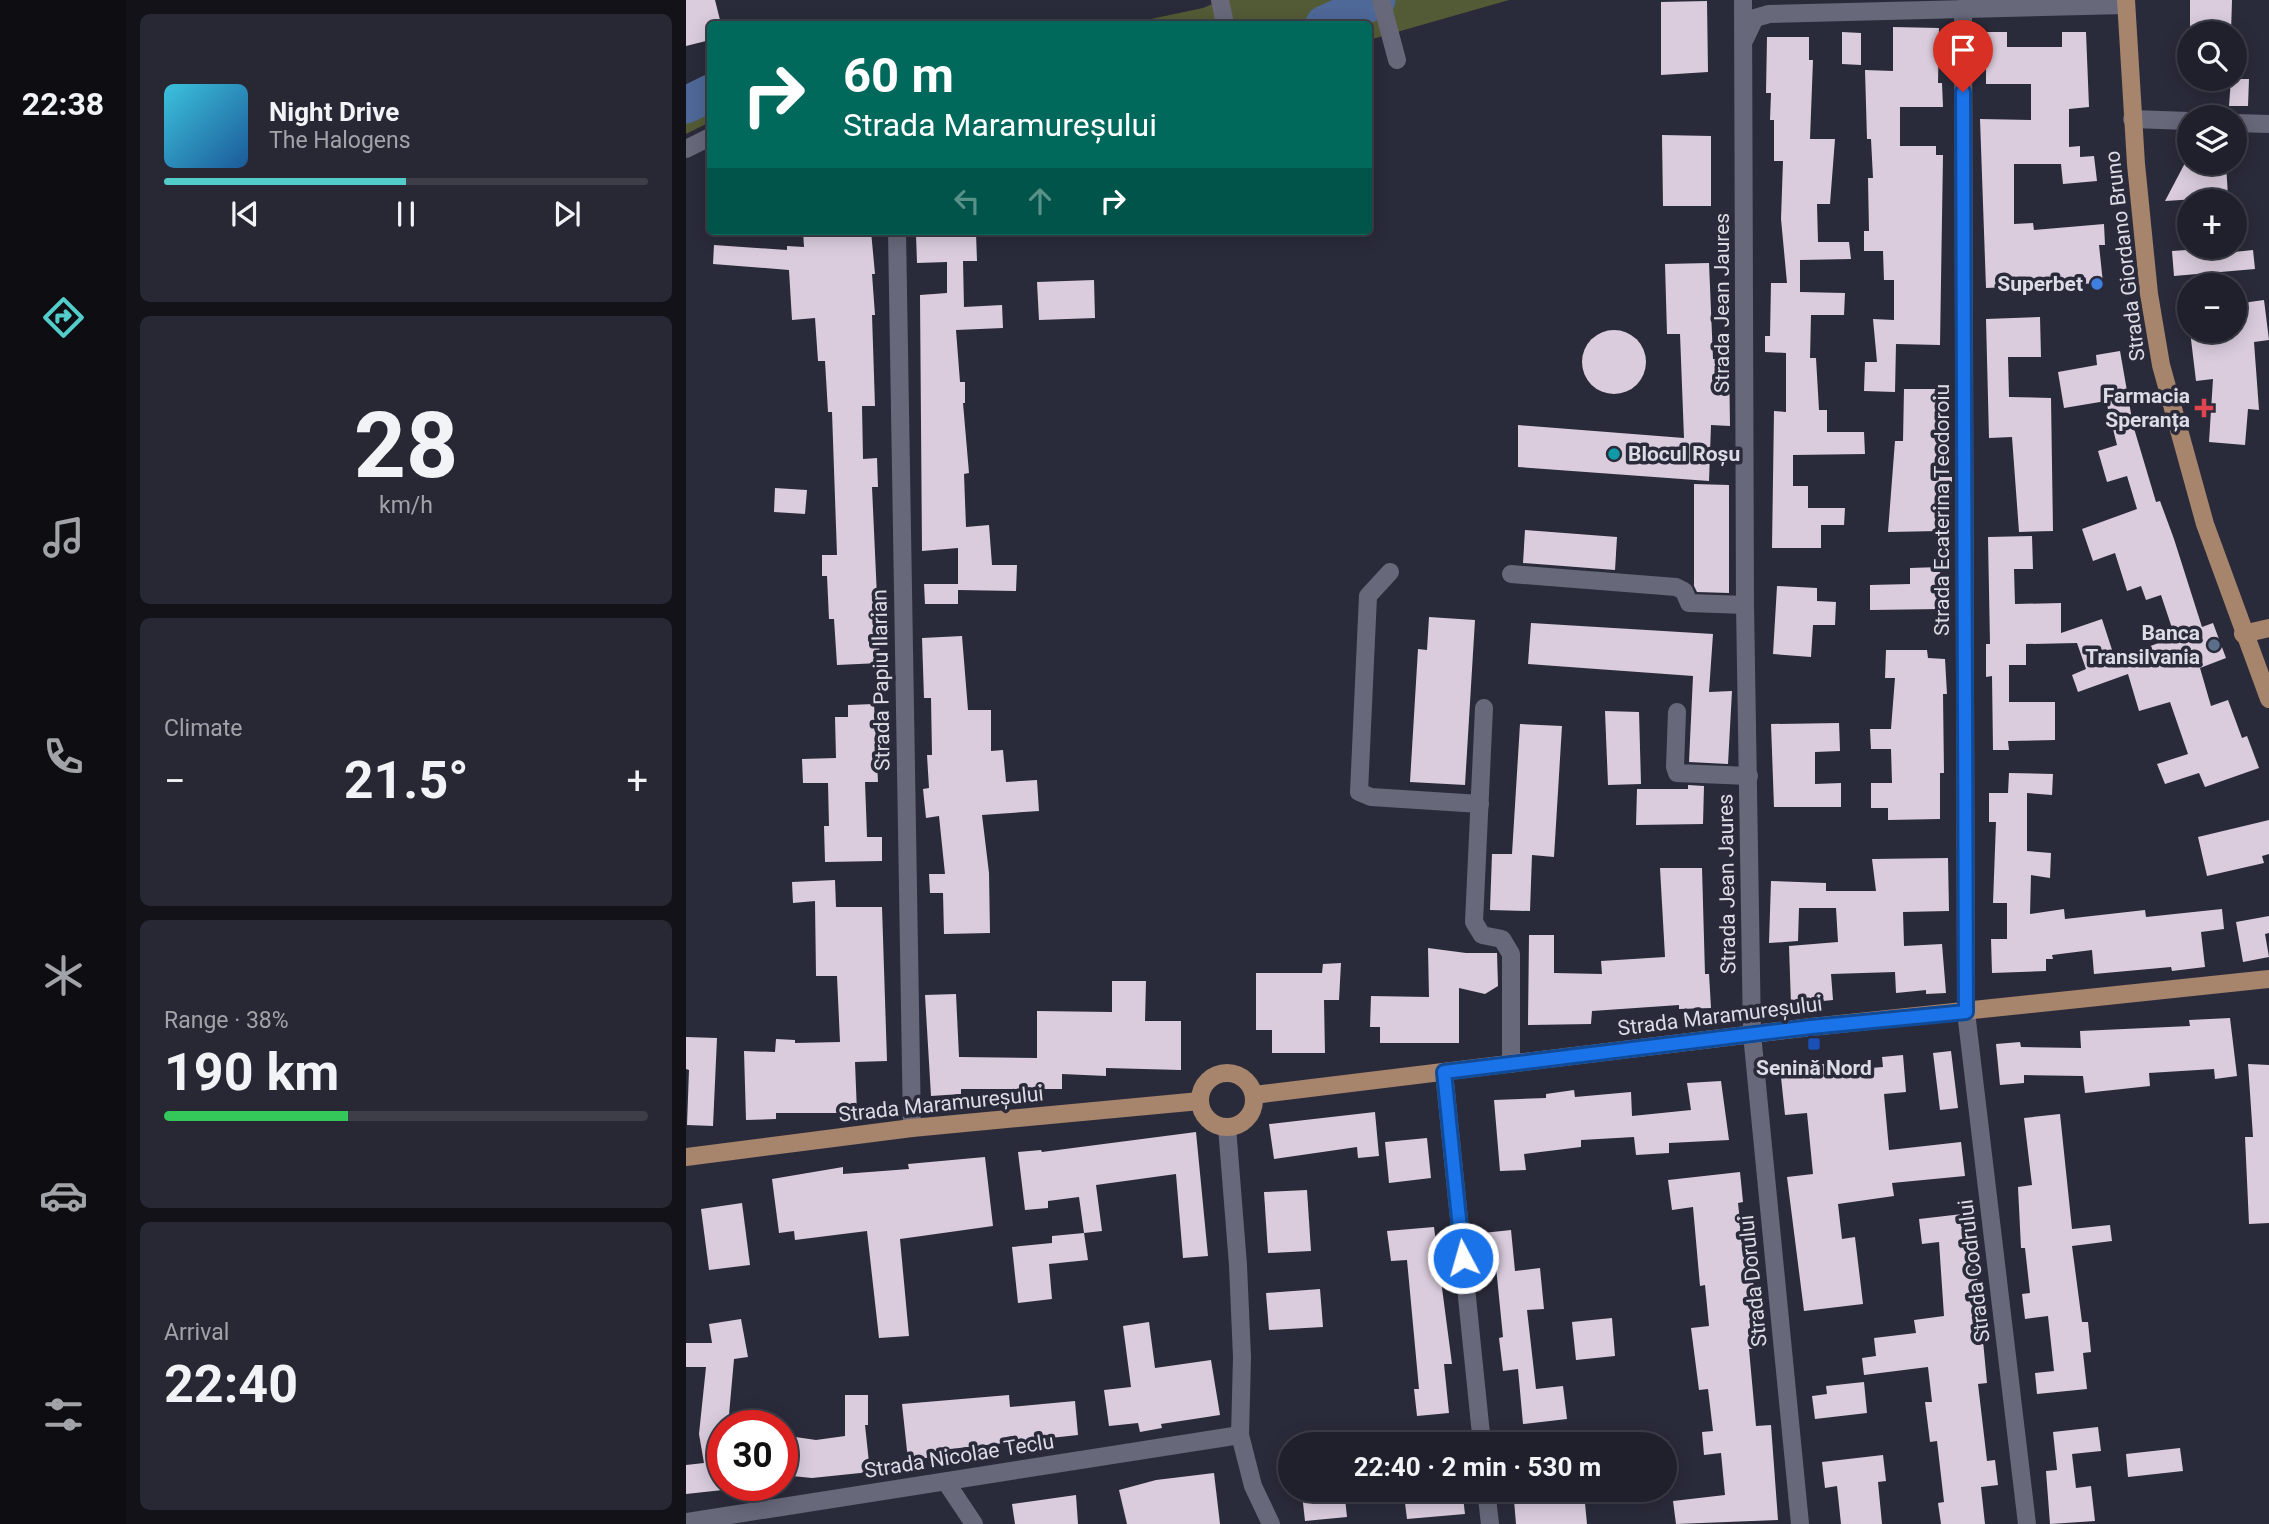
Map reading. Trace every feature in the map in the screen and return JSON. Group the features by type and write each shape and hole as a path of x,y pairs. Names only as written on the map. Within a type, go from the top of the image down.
{"main road":[{"name":"Strada Giordano Bruno","path":"2126,2 2132,119 2149,294 2161,365 2205,524 2269,699"},
{"path":"2243,634 2269,628"},
{"name":"Strada Maramureșului","path":"1254,1096 1752,1034 2269,979"},
{"path":"1227,1074 1245,1080 1254,1096 1251,1113 1246,1120 1227,1127 1213,1123 1206,1117 1200,1101 1206,1084 1212,1078 1227,1074"},
{"name":"Strada Maramureșului","path":"686,1157 912,1128 1200,1101"}],"street":[{"path":"1381,0 1396,60"},
{"name":"Strada Jean Jaures","path":"1743,0 1745,605 1752,1034"},
{"path":"1744,42 1747,28 1755,18 1769,14 2126,2"},
{"name":"Strada Ecaterina Teodoroiu","path":"1963,8 1966,1012"},
{"path":"2132,119 2177,121"},
{"path":"2247,123 2269,124"},
{"path":"686,149 707,138"},
{"name":"Strada Papiu Ilarian","path":"897,235 912,1128"},
{"path":"1390,572 1368,596 1359,792 1371,797 1480,804"},
{"path":"1511,574 1676,587 1684,591 1689,603 1745,605"},
{"path":"1483,708 1474,922 1482,935 1508,944 1511,954 1511,1064"},
{"name":"Strada Jean Jaures","path":"1677,712 1677,773 1749,775"},
{"name":"Strada Codrului","path":"1966,1012 2027,1524"},
{"name":"Strada Dorului","path":"1752,1034 1800,1524"},
{"path":"1444,1072 1481,1432"},
{"path":"1227,1127 1242,1357 1240,1434 1254,1486 1271,1524"},
{"name":"Strada Nicolae Teclu","path":"686,1522 1240,1434"},
{"path":"946,1482 974,1524"},
{"path":"1487,1502 1490,1524"}],"green space":[{"path":"1222,0 1509,0 1372,39 1372,21 1141,21 1203,8"},
{"path":"707,82 707,124 686,134 686,92"}],"building":[{"path":"686,0 715,0 720,21 707,21 707,41 686,46"},
{"path":"2190,0 2232,0 2231,21 2190,21"},
{"path":"1707,1 1708,72 1661,75 1661,2"},
{"path":"1893,27 1939,28 1938,83 1942,83 1943,107 1900,107 1900,146 1936,146 1936,155 1943,155 1940,345 1896,344 1895,392 1864,391 1865,362 1877,362 1873,319 1894,320 1894,280 1884,280 1883,251 1864,251 1864,231 1869,231 1868,178 1873,178 1871,139 1867,139 1865,70 1893,71"},
{"path":"1842,32 1861,33 1861,65 1842,64"},
{"path":"1986,32 2007,32 2007,47 2062,47 2062,32 2086,32 2089,107 2069,109 2069,147 2080,146 2080,157 2094,156 2097,181 2063,184 2061,164 2014,164 2014,224 2033,223 2034,230 2104,224 2105,245 2099,245 2103,283 1986,288 1980,119 2031,120 2031,84 1986,84"},
{"path":"1767,37 1809,37 1809,60 1813,60 1810,139 1835,139 1830,204 1817,204 1818,242 1849,242 1851,259 1800,260 1800,292 1845,293 1844,315 1811,315 1810,358 1816,358 1819,410 1827,410 1827,432 1864,432 1865,454 1793,455 1793,486 1808,486 1808,508 1845,508 1844,525 1821,525 1821,548 1772,548 1774,411 1786,412 1786,353 1765,352 1765,336 1770,336 1771,283 1787,283 1781,219 1783,161 1774,161 1774,120 1770,120 1771,93 1766,93"},
{"path":"2249,79 2248,106 2229,105 2230,91 2247,91"},
{"path":"1662,135 1711,136 1711,206 1663,206"},
{"path":"2179,175 2227,175 2228,189 2177,189 2177,200 2165,201"},
{"path":"803,235 871,235 875,274 872,274 875,315 872,315 875,406 862,406 863,459 877,458 878,487 872,487 880,663 837,665 834,619 829,619 827,576 822,576 822,555 837,555 832,412 828,412 825,361 818,361 815,318 792,320 789,270 713,264 714,245 787,250 787,246 804,247"},
{"path":"916,235 976,235 977,261 963,261 964,307 1002,305 1003,328 956,330 960,382 965,382 963,403 969,473 964,474 966,527 989,525 992,565 1017,565 1016,591 958,590 958,604 925,604 924,584 958,584 958,548 922,551 920,295 947,293 947,262 917,263"},
{"path":"2253,250 2255,269 2177,273 2174,276 2172,251 2177,251 2177,259 2247,259 2247,251"},
{"path":"1709,263 1713,359 1729,360 1730,426 1711,425 1709,481 1518,467 1518,425 1684,438 1680,334 1667,334 1665,264"},
{"path":"1094,280 1095,318 1039,320 1037,282"},
{"path":"2264,300 2269,340 2254,342 2259,410 2248,409 2245,445 2209,442 2213,379 2196,381 2191,343 2247,343 2247,302"},
{"path":"2040,317 2041,357 2008,357 2009,397 2051,398 2053,531 2019,532 2012,437 1989,438 1986,319"},
{"path":"1614,330 1626,332 1637,339 1644,350 1644,374 1637,385 1626,392 1614,394 1602,392 1591,385 1584,374 1582,362 1584,350 1591,339 1602,332"},
{"path":"2120,351 2133,425 2156,502 2160,501 2174,539 2202,627 2213,623 2226,658 2200,668 2211,706 2228,700 2242,738 2247,736 2259,768 2205,787 2199,773 2165,784 2157,764 2188,754 2170,702 2139,711 2128,674 2078,692 2072,675 2086,669 2077,643 2026,644 2026,665 2009,665 2009,702 2055,702 2055,740 2008,741 2009,750 1993,750 1992,676 1986,677 1986,644 1990,644 1988,537 2032,536 2033,569 2014,569 2015,604 2061,603 2061,633 2102,619 2115,659 2175,637 2161,595 2146,600 2141,586 2127,591 2115,553 2093,561 2082,529 2137,509 2127,476 2107,482 2098,451 2117,445 2106,401 2064,408 2058,372 2097,365 2096,355"},
{"path":"1904,389 1940,389 1940,477 1952,477 1952,499 1938,499 1939,531 1888,532 1895,441 1903,441"},
{"path":"1694,484 1729,485 1729,593 1697,592 1694,586"},
{"path":"775,488 807,490 805,514 774,512"},
{"path":"1525,530 1617,537 1615,570 1523,563"},
{"path":"1940,567 1941,609 1870,610 1870,585 1910,584 1910,568"},
{"path":"1777,586 1817,588 1817,601 1836,602 1835,625 1813,625 1811,657 1773,654"},
{"path":"1429,617 1475,620 1465,785 1410,782 1418,649 1427,650"},
{"path":"1531,623 1713,634 1709,692 1732,691 1728,764 1689,762 1693,676 1528,664"},
{"path":"962,636 968,710 991,710 991,751 1003,750 1006,782 1037,780 1039,811 982,815 989,873 990,933 944,934 943,893 930,893 929,874 945,874 939,816 926,818 923,789 929,788 927,755 932,755 931,698 924,698 922,638"},
{"path":"1886,650 1927,650 1928,658 1945,659 1947,694 1943,694 1944,773 1940,773 1940,819 1888,820 1888,808 1871,808 1871,783 1892,783 1891,749 1871,749 1870,729 1891,729 1895,678 1885,678"},
{"path":"874,704 878,782 865,782 867,837 882,837 882,861 825,862 824,826 829,826 828,783 803,783 802,759 836,758 835,717 848,717 848,705"},
{"path":"1605,711 1639,712 1641,784 1608,785"},
{"path":"1839,723 1840,751 1815,752 1815,784 1841,783 1841,807 1774,807 1771,724"},
{"path":"1520,724 1562,726 1554,857 1532,855 1530,911 1490,910 1492,854 1512,854"},
{"path":"2009,773 2053,774 2052,795 2027,793 2027,851 2051,853 2050,878 2031,875 2030,914 2064,909 2065,919 2145,910 2146,917 2222,909 2224,929 2201,932 2205,967 2172,971 2171,967 2094,974 2092,950 2052,955 2053,959 2046,959 2046,971 1992,973 1991,939 2007,939 2007,903 1993,903 1996,822 1989,822 1989,793 2008,793"},
{"path":"1688,785 1704,786 1703,824 1636,825 1637,789 1688,789"},
{"path":"2269,820 2269,854 2262,856 2264,863 2207,876 2198,837"},
{"path":"1948,858 1949,911 1903,912 1904,946 1942,944 1946,993 1926,994 1926,990 1896,993 1895,972 1831,974 1833,1000 1791,1004 1789,946 1838,942 1836,908 1799,908 1798,941 1769,943 1771,881 1826,883 1826,891 1876,891 1872,859"},
{"path":"1660,868 1702,868 1705,974 1709,974 1711,1008 1679,1009 1679,1005 1592,1011 1591,1024 1528,1025 1529,935 1554,935 1554,973 1602,974 1601,961 1665,957"},
{"path":"835,880 836,907 882,907 887,1061 855,1062 857,1113 776,1113 776,1119 746,1120 744,1051 775,1052 776,1039 795,1040 795,1043 840,1042 837,976 816,976 815,901 793,903 792,882"},
{"path":"2269,916 2269,933 2265,934 2269,957 2243,962 2236,922"},
{"path":"1428,948 1466,953 1497,953 1498,986 1485,994 1459,988 1459,1043 1380,1043 1380,1027 1370,1027 1371,996 1429,997"},
{"path":"1341,963 1339,1000 1324,1000 1325,1053 1272,1053 1272,1030 1256,1030 1256,973 1322,973 1323,964"},
{"path":"1112,981 1146,981 1145,1021 1181,1021 1181,1070 1106,1068 1106,1076 1062,1074 1062,1089 961,1089 961,1094 931,1096 925,995 956,994 959,1057 1037,1058 1037,1011 1112,1012"},
{"path":"2230,1018 2237,1076 2215,1079 2214,1069 2149,1073 2150,1086 2085,1093 2083,1076 2024,1075 2024,1083 2000,1085 1996,1044 2020,1042 2021,1047 2081,1048 2080,1031 2190,1026 2189,1020"},
{"path":"686,1037 717,1038 713,1126 687,1125 689,1070 686,1069"},
{"path":"1951,1051 1958,1108 1940,1110 1933,1053"},
{"path":"1903,1055 1906,1092 1884,1094 1889,1150 1961,1142 1965,1176 1892,1183 1894,1196 1838,1204 1842,1239 1855,1237 1863,1304 1804,1311 1787,1177 1813,1174 1807,1113 1785,1115 1780,1068 1833,1063 1834,1071 1883,1067 1882,1057"},
{"path":"2248,1064 2269,1065 2269,1223 2249,1224 2245,1137 2253,1137"},
{"path":"1721,1081 1729,1140 1669,1143 1669,1153 1636,1155 1634,1137 1581,1140 1581,1147 1524,1154 1526,1170 1500,1171 1494,1100 1546,1098 1546,1094 1574,1090 1575,1097 1631,1092 1632,1116 1691,1110 1687,1083"},
{"path":"1375,1112 1379,1156 1358,1158 1357,1147 1274,1159 1269,1124"},
{"path":"2060,1114 2072,1229 2110,1225 2112,1241 2072,1246 2082,1322 2088,1322 2091,1352 2083,1353 2087,1389 2037,1394 2035,1373 2054,1371 2048,1316 2025,1319 2022,1294 2030,1293 2025,1248 2021,1248 2018,1187 2032,1185 2024,1118"},
{"path":"1196,1132 1208,1256 1183,1258 1176,1174 1096,1185 1102,1231 1084,1233 1079,1197 1048,1201 1048,1208 1025,1210 1018,1152 1042,1152"},
{"path":"1427,1138 1431,1178 1389,1183 1385,1142"},
{"path":"985,1157 993,1226 900,1239 909,1336 879,1338 867,1231 795,1240 794,1231 779,1233 772,1179 843,1167 843,1174 909,1169 908,1164"},
{"path":"1740,1172 1743,1202 1738,1203 1743,1249 1749,1249 1756,1305 1751,1305 1755,1349 1749,1349 1756,1426 1771,1425 1778,1520 1676,1524 1673,1502 1725,1495 1721,1453 1704,1455 1702,1432 1713,1431 1708,1389 1699,1390 1691,1328 1709,1326 1705,1285 1700,1286 1693,1207 1672,1210 1668,1180"},
{"path":"1307,1190 1311,1251 1268,1253 1264,1192"},
{"path":"742,1203 750,1265 709,1270 701,1209"},
{"path":"1971,1213 1987,1383 1978,1384 1987,1461 1995,1460 1998,1485 1981,1487 1985,1524 1941,1524 1938,1503 1944,1502 1937,1441 1930,1442 1925,1402 1932,1402 1928,1367 1864,1375 1862,1358 1876,1356 1874,1338 1916,1333 1914,1320 1944,1316 1939,1242 1922,1244 1919,1219"},
{"path":"1434,1227 1452,1364 1444,1364 1449,1413 1417,1416 1414,1389 1419,1389 1407,1260 1391,1261 1387,1231"},
{"path":"1511,1230 1515,1271 1540,1268 1544,1309 1527,1310 1536,1389 1563,1386 1567,1419 1523,1424 1518,1369 1503,1371 1499,1338 1503,1337 1495,1257 1486,1258 1483,1233"},
{"path":"1084,1233 1088,1260 1049,1264 1052,1299 1018,1303 1012,1247 1052,1243 1052,1236"},
{"path":"1320,1289 1323,1327 1269,1330 1266,1293"},
{"path":"1612,1318 1615,1356 1576,1360 1572,1322"},
{"path":"741,1319 748,1357 734,1359 729,1410 707,1410 707,1492 686,1494 686,1465 704,1463 699,1434 706,1367 686,1367 686,1343 712,1343 709,1324"},
{"path":"1149,1322 1155,1368 1211,1360 1220,1415 1161,1424 1162,1428 1140,1432 1138,1423 1109,1426 1104,1390 1131,1387 1123,1326"},
{"path":"1864,1382 1867,1413 1815,1419 1812,1396 1827,1394 1826,1386"},
{"path":"845,1395 868,1395 868,1425 865,1425 870,1472 812,1478 798,1477 798,1437 816,1440 845,1436"},
{"path":"1009,1395 1010,1407 1075,1401 1078,1435 950,1449 951,1455 908,1460 902,1404"},
{"path":"2098,1427 2101,1451 2072,1454 2076,1488 2091,1486 2095,1521 2050,1524 2046,1471 2057,1470 2053,1432"},
{"path":"2180,1448 2183,1471 2128,1477 2126,1454"},
{"path":"1883,1455 1886,1481 1878,1482 1882,1524 1841,1524 1837,1486 1825,1488 1822,1462"},
{"path":"1214,1473 1220,1524 1127,1524 1119,1490 1156,1480"},
{"path":"1076,1495 1078,1524 1015,1524 1012,1504"},
{"path":"1303,1502 1345,1502 1347,1517 1305,1521"},
{"path":"1405,1502 1464,1502 1465,1514 1407,1519"},
{"path":"1514,1502 1585,1502 1587,1524 1516,1524"}],"waterway":[{"path":"1331,21 1377,0"},
{"path":"686,105 707,94"}],"place":[{"name":"Superbet","path":"2097,284"},
{"name":"Farmacia Speranța","path":"2204,408"},
{"name":"Blocul Roșu","path":"1614,454"},
{"name":"Banca Transilvania","path":"2214,645"},
{"name":"Senină Nord","path":"1814,1044"}],"route":[{"path":"1463,1258 1444,1072 1811,1027 1966,1012 1963,92"}]}
